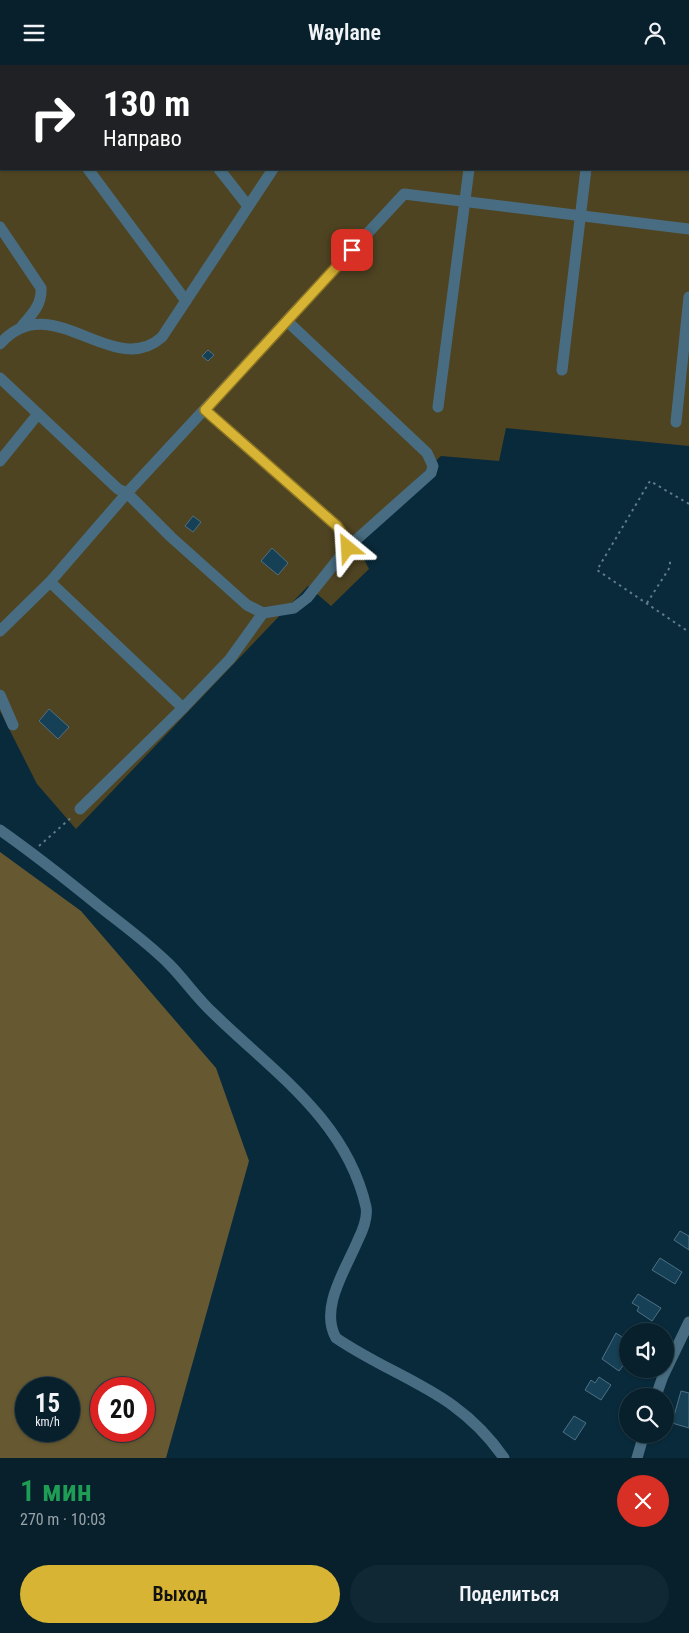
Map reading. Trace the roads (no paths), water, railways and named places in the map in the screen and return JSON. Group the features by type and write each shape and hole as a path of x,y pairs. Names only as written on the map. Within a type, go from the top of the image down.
{"street":[{"path":"89,170 186,301"},
{"path":"221,170 248,207"},
{"path":"0,344 8,335 22,327 36,323 49,323 103,343 137,349 151,346 162,337 273,170"},
{"path":"438,407 469,170"},
{"path":"562,371 586,170"},
{"path":"0,631 50,582 127,493 404,194 689,229"},
{"path":"0,227 41,288 42,298 37,309 22,327"},
{"path":"676,422 689,297"},
{"path":"0,379 118,489 127,493 171,537 247,605 263,613 276,613 294,608 307,599 348,548 431,473 433,466 427,453 286,321"},
{"path":"205,410 337,526 345,538 348,548"},
{"path":"0,461 38,414"},
{"path":"50,582 183,709"},
{"path":"80,809 183,709 230,659 263,613"},
{"path":"0,695 13,725"},
{"path":"0,831 32,852 144,942 169,964 211,1011 308,1101 336,1139 359,1183 367,1210 364,1227 330,1309 330,1328 336,1339 439,1395 459,1409 492,1439 504,1458"},
{"path":"659,1388 666,1368 689,1322"},
{"path":"636,1458 641,1443"}]}
